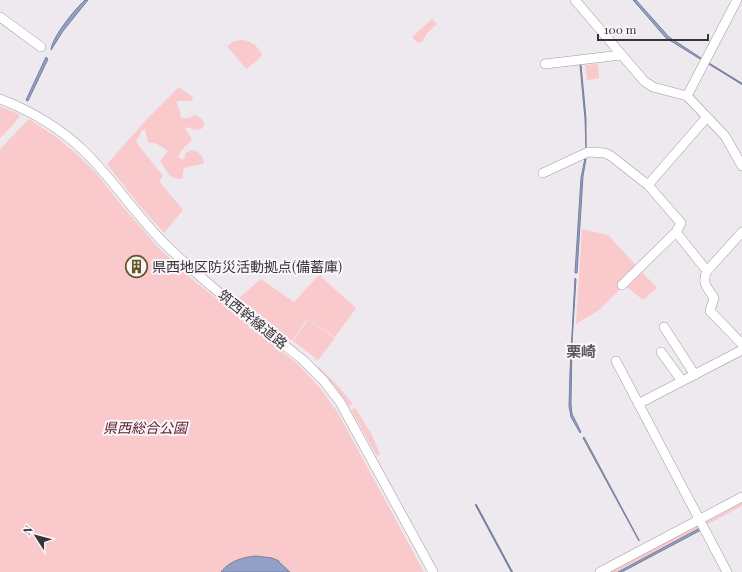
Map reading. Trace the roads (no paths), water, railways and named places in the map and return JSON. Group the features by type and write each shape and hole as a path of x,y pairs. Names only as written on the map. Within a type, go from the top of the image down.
{"street":[{"path":"575,0 644,81 653,87 687,96 725,136 742,166"},
{"path":"687,96 737,0"},
{"path":"0,17 41,47"},
{"path":"545,64 622,55"},
{"name":"筑西幹線道路","path":"0,99 19,106 47,122 68,137 102,170 125,200 165,244 201,278 303,360 323,380 340,402 433,572"},
{"path":"648,185 707,117"},
{"path":"543,173 588,152 605,153 648,185 681,223 676,232 622,285"},
{"path":"676,232 707,271"},
{"path":"742,232 707,271 704,278 714,298 710,311 742,344"},
{"path":"664,327 695,375"},
{"path":"638,404 742,350"},
{"path":"661,352 682,381"},
{"path":"616,361 727,572"},
{"path":"600,572 742,497"}],"water":[{"path":"85,0 88,0 63,31 51,50 55,38 70,16"},
{"path":"633,0 636,0 669,37 701,58 700,59 666,38"},
{"path":"46,57 48,59 28,101 26,100"},
{"path":"580,65 586,118 586,148 585,119"},
{"path":"585,158 577,273 575,273 581,178"},
{"path":"575,278 571,404 572,414 581,432 580,433 571,417 569,406 570,371"},
{"path":"584,437 639,540 639,541 583,438"},
{"path":"700,528 701,530 622,572 618,572"},
{"path":"256,556 272,558 279,561 290,572 221,572 228,565 237,560"}],"waterway":[{"path":"708,63 742,84"},
{"path":"476,505 512,572"}],"place":[{"name":"県西地区防災活動拠点(備蓄庫)","path":"136,266"}],"district":[{"name":"栗崎","path":"581,351"}],"park label":[{"name":"県西総合公園","path":"145,427"}]}
